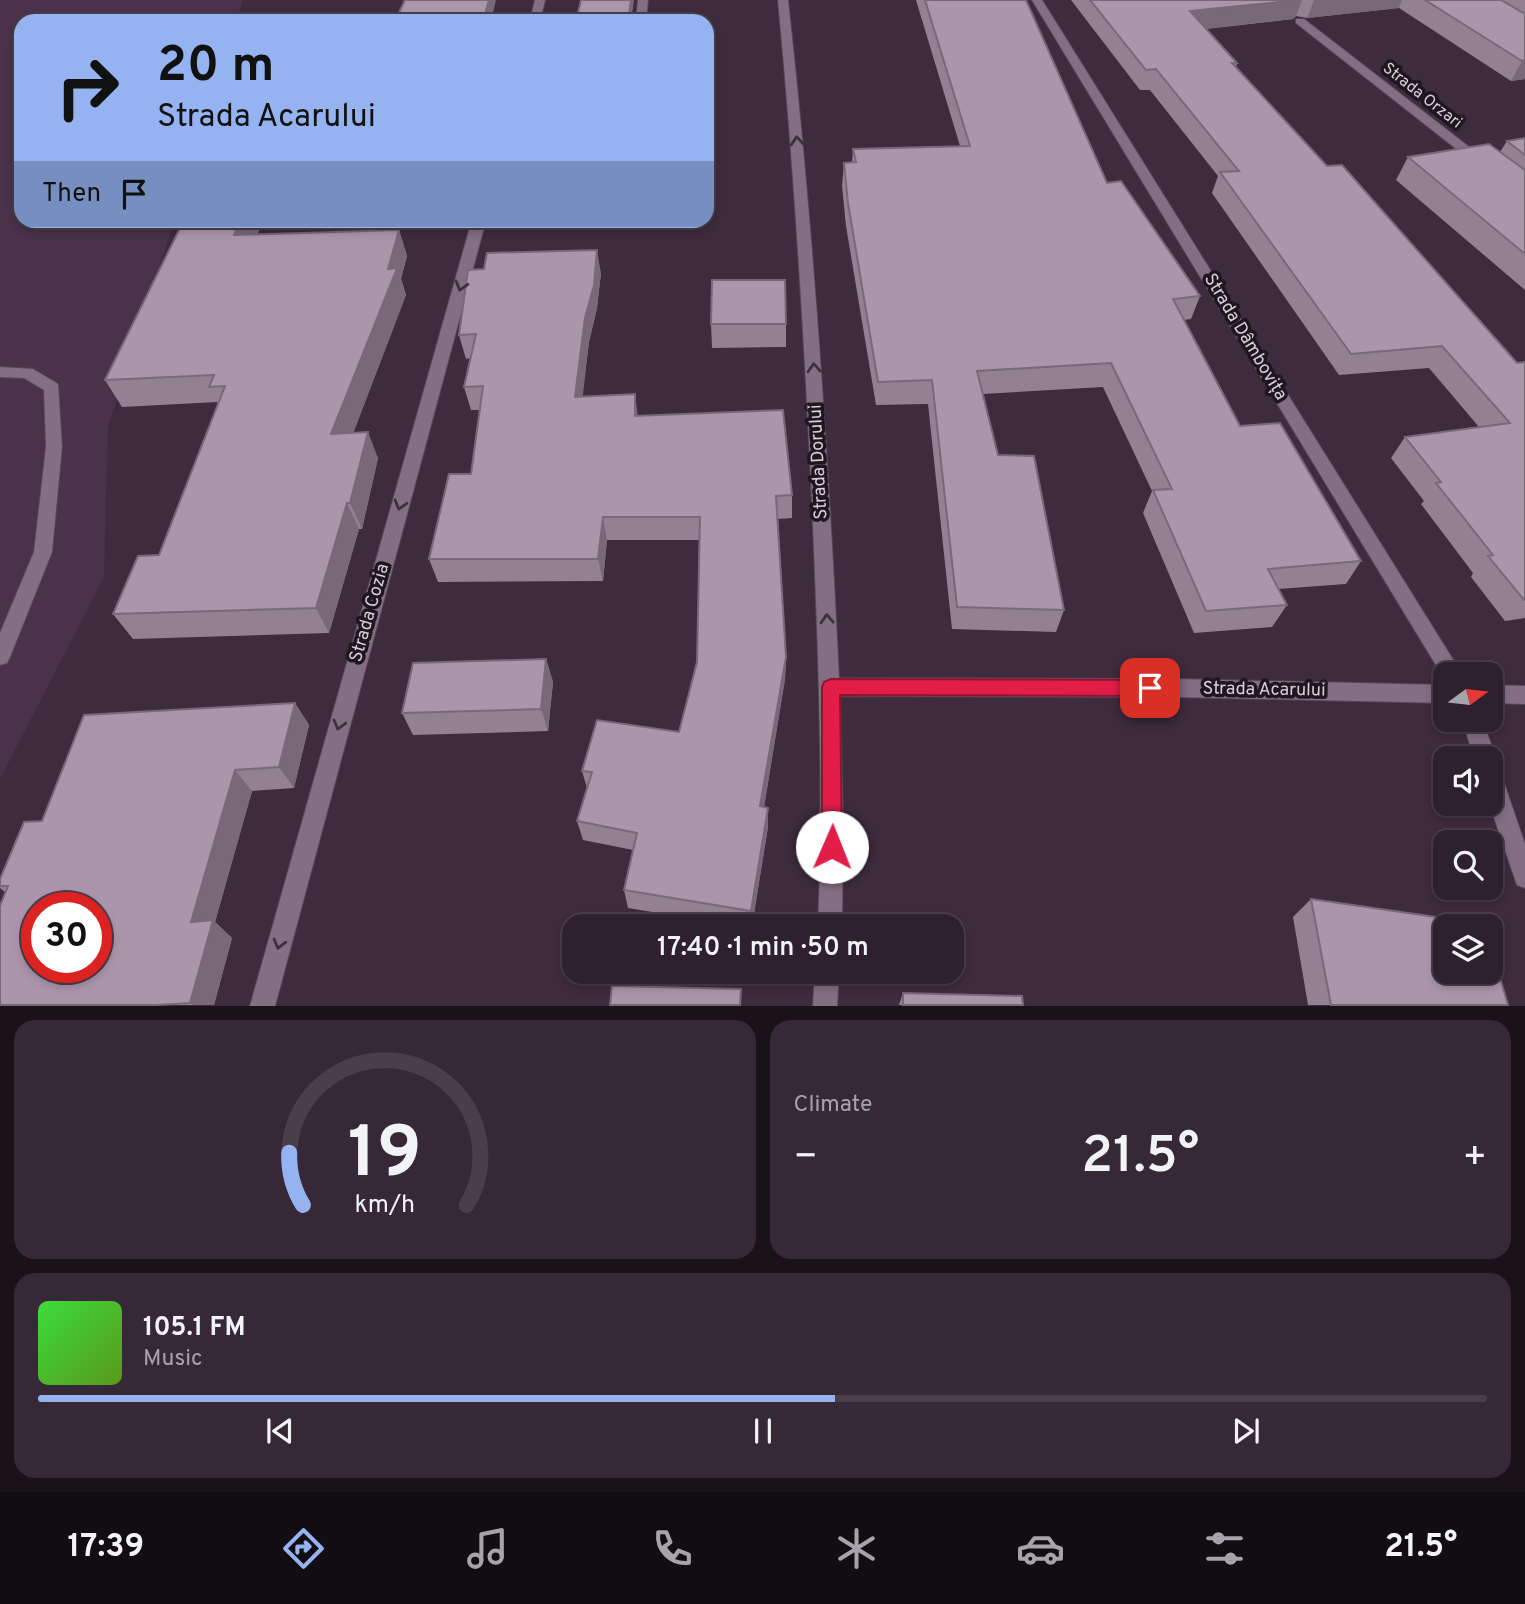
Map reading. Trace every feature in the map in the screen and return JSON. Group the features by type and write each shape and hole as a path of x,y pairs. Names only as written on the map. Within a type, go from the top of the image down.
{"street":[{"name":"Strada Dorului","path":"783,0 812,324 831,687 830,914"},
{"name":"Strada Dâmbovița","path":"1038,0 1444,662"},
{"name":"Strada Orzari","path":"1300,21 1493,172"},
{"name":"Strada Cozia","path":"262,1006 477,228"},
{"path":"0,372 27,373 52,388 54,447 43,552 0,657"},
{"name":"Strada Acarului","path":"831,687 1176,688 1433,694"},
{"path":"1503,694 1525,695"},
{"path":"1503,812 1525,877"},
{"path":"825,1006 826,984"}],"shaded area":[{"path":"0,0 243,0 238,14 14,14 14,228 172,228 108,426 104,577 0,779"}],"building":[{"path":"405,0 489,0 485,14 398,14"},
{"path":"581,0 631,0 629,14 578,14"},
{"path":"925,0 1026,0 1107,183 1121,181 1200,296 1173,299 1240,426 1280,423 1361,561 1268,569 1287,605 1206,611 1153,490 1172,489 1111,363 977,371 998,455 1034,456 1064,610 957,607 932,380 878,382 848,203 844,163 856,162 853,149 970,146"},
{"path":"1090,0 1299,0 1190,11 1237,63 1232,63 1327,166 1342,165 1517,363 1525,362 1525,600 1488,556 1493,555 1436,483 1441,482 1405,437 1510,423 1442,346 1351,354 1220,172 1239,171 1156,69 1146,70"},
{"path":"1425,0 1501,0 1525,14 1525,60 1522,61"},
{"path":"1525,138 1525,155 1507,141"},
{"path":"1489,144 1525,170 1525,254 1408,157"},
{"path":"180,228 237,228 234,235 399,230 388,269 397,268 331,434 368,432 350,503 347,503 316,608 113,614 138,556 159,555 225,386 209,387 214,375 105,380"},
{"path":"597,250 594,285 585,318 575,397 635,394 635,416 783,410 792,495 776,496 786,657 760,806 768,808 751,911 624,890 637,833 577,821 592,772 582,771 597,720 679,732 697,662 700,517 603,517 598,559 429,559 449,474 471,474 483,386 464,387 476,334 459,335 468,270 484,269 487,253"},
{"path":"712,280 785,280 786,324 711,324"},
{"path":"546,659 541,709 402,713 413,663"},
{"path":"295,703 279,767 235,770 191,922 213,920 190,1003 0,1005 0,906 8,886 0,886 0,879 24,822 42,821 84,715"},
{"path":"1311,899 1433,917 1433,984 1502,984 1508,1005 1331,1005"},
{"path":"612,986 741,989 740,1005 610,1005"},
{"path":"903,993 1022,996 1023,1005 903,1005"}],"route":[{"path":"832,847 831,687 1150,688"}]}
